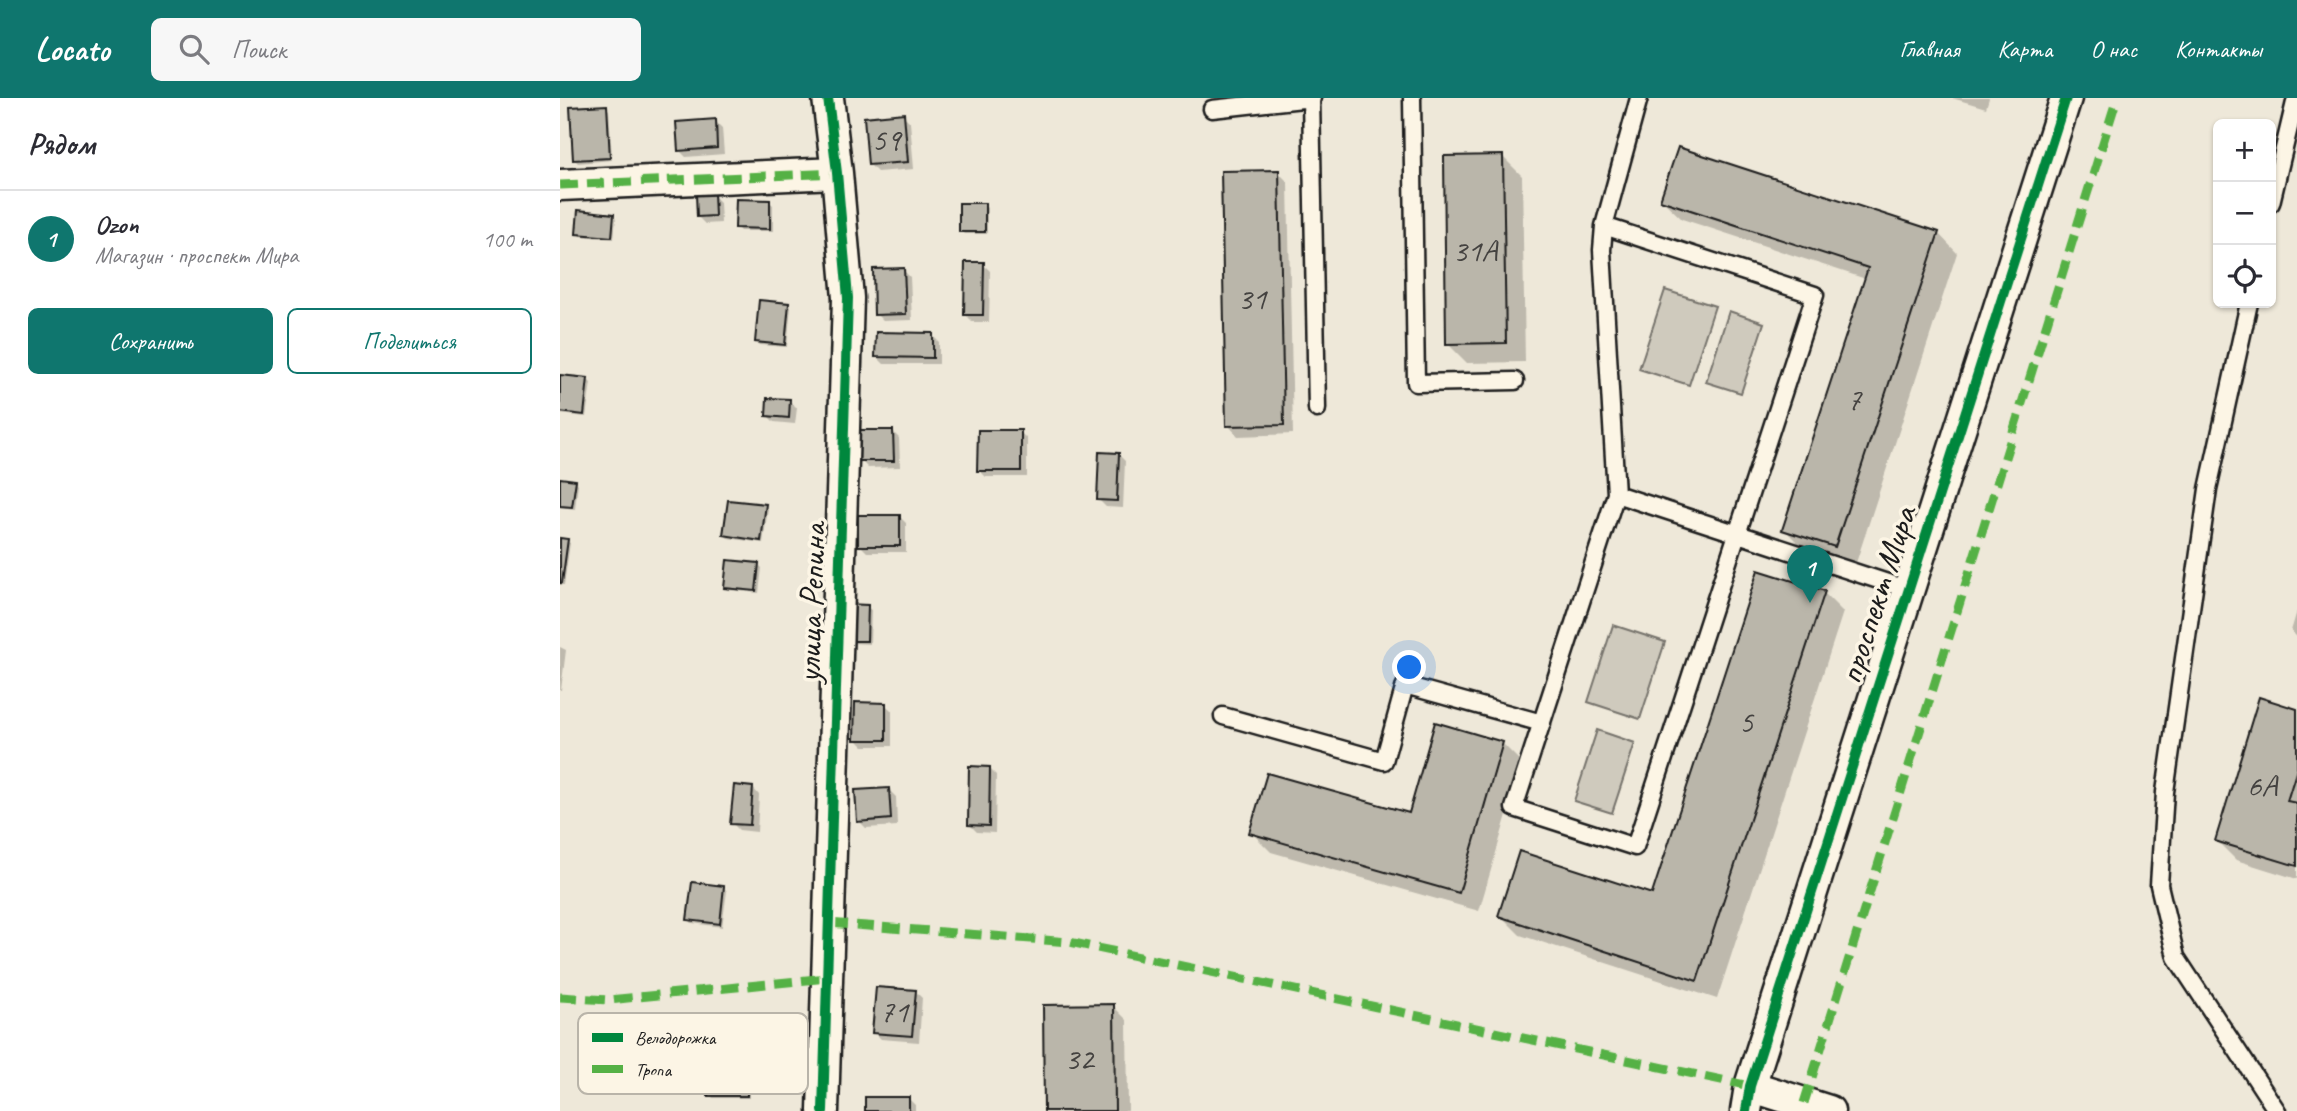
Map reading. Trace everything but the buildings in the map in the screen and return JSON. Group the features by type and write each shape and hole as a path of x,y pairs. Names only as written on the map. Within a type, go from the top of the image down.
{"street":[{"name":"улица Репина","path":"823,1111 848,298 828,98"},
{"name":"проспект Мира","path":"1829,1111 1748,1098 2066,98"},
{"path":"560,185 837,173"}],"lane":[{"path":"1212,109 1311,98 1317,409"},
{"path":"1412,98 1416,383 1515,381"},
{"path":"1604,226 1815,295 1635,847 1514,808 1616,495 1602,250 1604,226 1639,98"},
{"path":"2276,183 2296,98"},
{"path":"2248,308 2208,489 2165,792 2159,885 2176,957 2277,1111"},
{"path":"1616,495 1909,590"},
{"path":"1223,716 1384,761 1405,685 1542,723"}],"shaded area":[{"path":"1665,290 1715,306 1689,385 1639,369"},
{"path":"1729,311 1764,323 1741,393 1706,382"},
{"path":"1613,625 1665,642 1640,719 1588,702"},
{"path":"1597,730 1635,743 1612,813 1574,801"}],"marked path":[{"path":"1804,1103 2117,98"},
{"path":"560,185 837,173"},
{"path":"829,923 1069,942 1750,1086"},
{"path":"560,997 608,1000 827,978"}],"cycle path":[{"path":"823,1111 848,298 828,98"},
{"path":"1746,1111 1750,1086 2066,98"}],"place":[{"name":"Ozon","path":"1810,603"}]}
